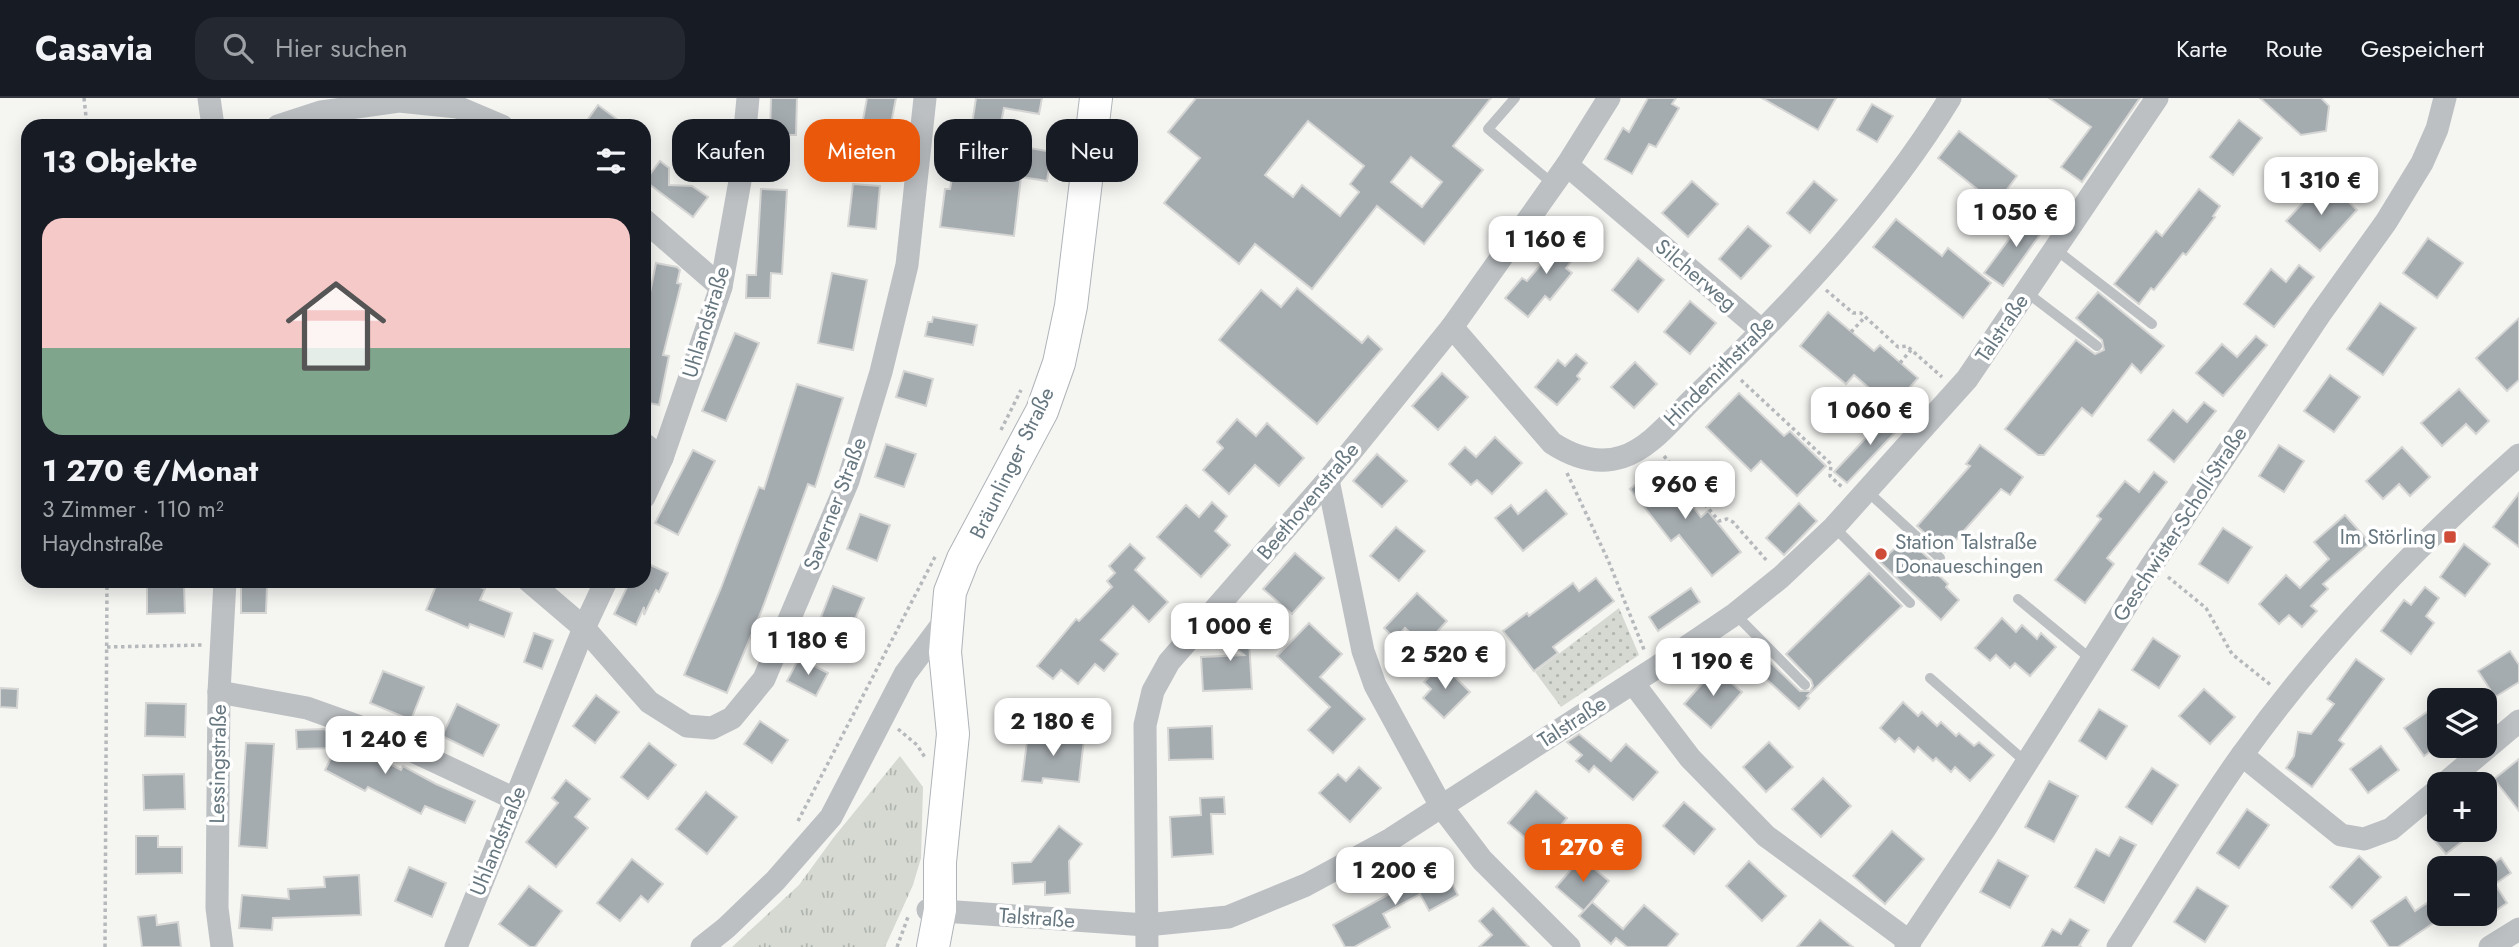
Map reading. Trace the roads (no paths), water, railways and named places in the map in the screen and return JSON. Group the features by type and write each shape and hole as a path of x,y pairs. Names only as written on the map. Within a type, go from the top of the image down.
{"main road":[{"name":"Bräunlinger Straße","path":"903,946 927,909 940,862 953,734 945,652 950,592 963,559 1042,411 1059,363 1071,306 1096,98"},
{"name":"Bräunlinger Straße","path":"927,909 933,947"}],"street":[{"path":"209,98 212,119"},
{"name":"Uhlandstraße","path":"653,451 721,287 740,181 748,98"},
{"name":"Saverner Straße","path":"537,588 584,628 649,702 687,726 712,728 732,718 764,679 848,481 881,372 907,265 925,98"},
{"name":"Beethovenstraße","path":"1147,936 1144,725 1153,691 1169,662 1328,480 1452,327 1567,165 1609,98"},
{"name":"Talstraße","path":"927,909 1147,936 1228,917 1306,886 1391,839 1633,683 1735,614 1781,577 1862,497 1967,379 2157,98"},
{"name":"Geschwister-Scholl-Straße","path":"1908,945 2152,565 2320,314 2386,222 2422,163 2437,129 2445,98"},
{"name":"Hindemithstraße","path":"1452,327 1552,443 1569,454 1602,461 1623,457 1651,440 1726,367 1875,207 1944,99"},
{"path":"300,119 321,112 399,101 457,107 485,119"},
{"name":"Silcherweg","path":"1567,165 1761,330"},
{"path":"651,226 721,287"},
{"path":"2119,947 2242,755 2287,698 2344,629 2422,547 2519,455"},
{"path":"1328,480 1363,651 1375,685 1441,806 1482,860 1569,947"},
{"name":"Lessingstraße","path":"222,947 217,908 219,692 225,588"},
{"name":"Uhlandstraße","path":"456,947 584,628 603,588"},
{"name":"Bräunlinger Straße","path":"702,947 775,881 831,817 905,674 947,618"},
{"path":"1633,683 1690,758 1766,836 1908,945"},
{"path":"219,692 307,708 366,729 515,799"},
{"path":"2458,772 2519,721"},
{"path":"2242,755 2342,835 2364,839 2390,829 2427,799"},
{"path":"2490,947 2519,929"}],"lane":[{"path":"1515,98 1489,129 1553,184"},
{"path":"2055,249 2152,324"},
{"path":"2026,292 2097,346"},
{"path":"1862,497 1940,558"},
{"path":"1834,527 1910,603"},
{"path":"2018,599 2092,660"},
{"path":"1735,614 1805,685"},
{"path":"1930,678 2027,763"}],"place":[{"name":"Im Störling","path":"2450,537"},
{"name":"Station Talstraße Donaueschingen","path":"1881,554"}]}
